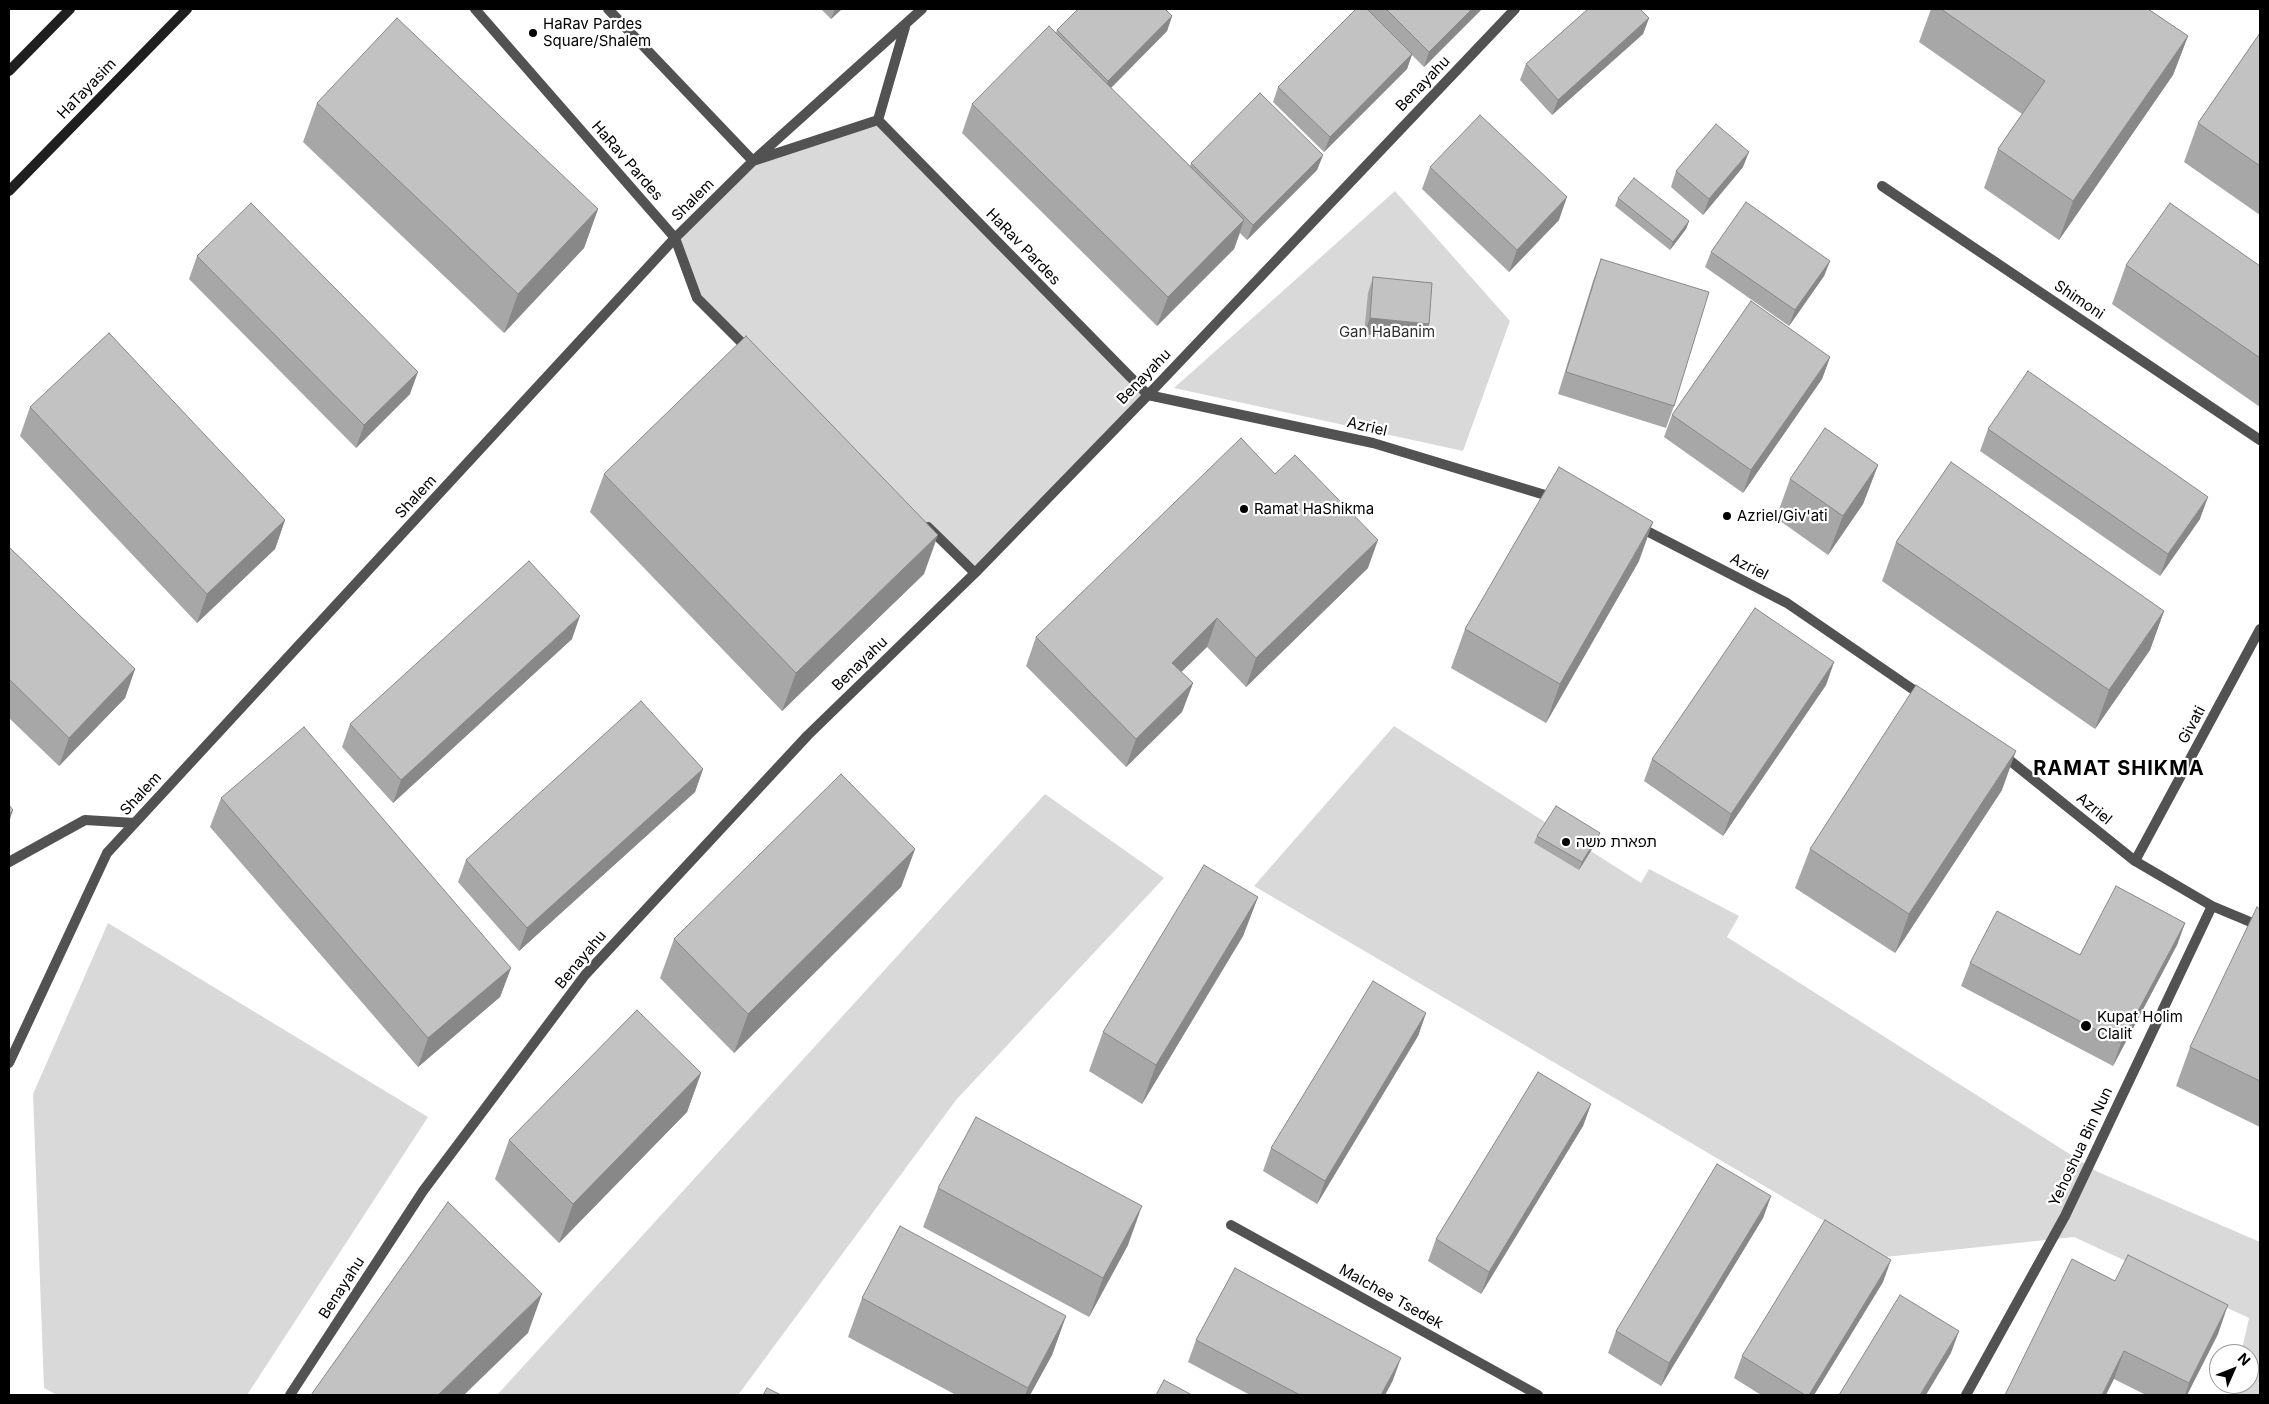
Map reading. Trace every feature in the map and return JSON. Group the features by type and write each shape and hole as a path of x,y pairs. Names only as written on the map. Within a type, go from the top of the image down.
{"main road":[{"path":"9,71 70,9"},
{"name":"HaTayasim","path":"9,191 187,9"}],"street":[{"name":"HaRav Pardes","path":"475,9 675,238 697,298 760,360"},
{"path":"608,9 753,161 878,120 906,26"},
{"name":"Shalem","path":"9,1063 107,853 675,238 753,161 906,26 922,9"},
{"name":"Benayahu","path":"290,1395 422,1191 585,975 808,735 975,573 1148,395 1515,9"},
{"name":"HaRav Pardes","path":"878,120 1148,395"},
{"name":"Shimoni","path":"1882,186 2260,440"},
{"name":"Azriel","path":"1148,395 1373,443 1566,501"},
{"path":"920,518 975,573"},
{"name":"Azriel","path":"1630,522 1787,603 1933,704"},
{"name":"Givati","path":"2135,861 2260,629"},
{"name":"Azriel","path":"1997,750 2135,861 2212,906 2260,926"},
{"path":"9,862 85,820 135,823"},
{"name":"Yehoshua Bin Nun","path":"1966,1395 2065,1216 2212,906"},
{"name":"Malchee Tsedek","path":"1231,1225 1538,1395"}],"green space":[{"path":"878,120 1148,395 975,573 697,298 675,238 753,161"},
{"name":"Gan HaBanim","path":"1395,191 1510,321 1463,451 1174,388"},
{"path":"1394,726 1641,883 1649,869 1739,916 1727,937 2098,1172 2260,1242 2260,1395 2233,1395 2259,1394 2259,1344 2243,1344 2249,1318 2074,1237 1885,1257 1254,886"},
{"path":"1045,794 1164,878 956,1100 738,1395 497,1395"},
{"path":"108,923 428,1117 247,1395 57,1395 44,1388 33,1094"}],"building":[{"path":"1078,9 1165,9 1172,16 1108,81 1057,30"},
{"path":"1356,9 1367,9 1412,54 1330,137 1278,87"},
{"path":"1386,9 1472,9 1429,52"},
{"path":"1588,9 1640,9 1649,18 1558,100 1526,64"},
{"path":"1941,9 2148,9 2188,36 2073,201 1998,149 2045,81"},
{"path":"397,18 598,209 518,294 317,103"},
{"path":"1049,26 1244,220 1168,297 972,104"},
{"path":"2260,33 2260,166 2198,123"},
{"path":"1260,93 1323,155 1253,225 1191,163"},
{"path":"1480,115 1567,197 1517,250 1430,167"},
{"path":"1716,124 1749,152 1709,199 1676,171"},
{"path":"1634,178 1689,221 1673,242 1618,198"},
{"path":"1746,202 1830,261 1795,310 1711,252"},
{"path":"251,203 418,372 364,425 197,256"},
{"path":"2170,203 2260,266 2260,358 2126,265"},
{"path":"1601,259 1709,292 1674,406 1566,372"},
{"path":"1373,277 1432,283 1429,324 1370,318"},
{"path":"1751,301 1830,357 1751,470 1672,415"},
{"path":"109,333 285,520 207,594 30,407"},
{"path":"746,336 938,535 796,673 604,474"},
{"path":"2028,371 2208,497 2168,554 1988,429"},
{"path":"1825,428 1878,465 1843,516 1790,479"},
{"path":"1241,438 1275,474 1295,455 1378,540 1256,658 1217,618 1172,663 1193,683 1136,739 1036,637"},
{"path":"1951,462 2164,611 2109,690 1896,542"},
{"path":"1559,467 1653,522 1560,684 1465,629"},
{"path":"9,547 135,669 69,738 9,679"},
{"path":"529,561 580,616 401,780 350,724"},
{"path":"1755,608 1834,662 1731,814 1652,759"},
{"path":"1916,685 2016,751 1909,914 1810,849"},
{"path":"641,701 703,769 527,928 466,860"},
{"path":"304,727 511,968 428,1038 221,798"},
{"path":"841,774 915,849 748,1014 674,939"},
{"path":"9,805 13,810 9,814"},
{"name":"תפארת משה","path":"1556,806 1600,833 1582,862 1537,836"},
{"path":"1204,865 1258,897 1156,1065 1103,1032"},
{"name":"Kupat Holim Clalit","path":"2116,886 2185,923 2121,1043 1970,963 1997,911 2080,955"},
{"path":"2257,907 2260,909 2260,1081 2190,1047"},
{"path":"1373,981 1426,1013 1325,1181 1271,1148"},
{"path":"637,1010 701,1073 573,1204 509,1140"},
{"path":"1538,1072 1591,1104 1489,1272 1436,1239"},
{"path":"976,1117 1142,1206 1103,1278 938,1188"},
{"path":"1717,1164 1771,1196 1669,1363 1616,1331"},
{"path":"448,1202 542,1294 438,1395 311,1395"},
{"path":"1825,1220 1891,1260 1809,1395 1805,1395 1742,1356"},
{"path":"900,1226 1066,1316 1028,1388 862,1298"},
{"path":"2128,1255 2228,1305 2189,1383 2124,1351 2102,1395 2005,1395 2072,1259 2115,1281"},
{"path":"1235,1268 1401,1358 1381,1395 1300,1395 1196,1340"},
{"path":"1900,1295 1959,1331 1920,1395 1839,1395"},
{"path":"1164,1380 1192,1395 1156,1395"},
{"path":"767,1388 781,1395 763,1395"}],"place":[{"name":"HaRav Pardes Square/Shalem","path":"533,33"},
{"name":"Ramat HaShikma","path":"1244,509"},
{"name":"Azriel/Giv'ati","path":"1727,516"},
{"name":"תפארת משה","path":"1566,842"},
{"name":"Kupat Holim Clalit","path":"2086,1026"}],"district":[{"name":"RAMAT SHIKMA","path":"2119,769"}]}
